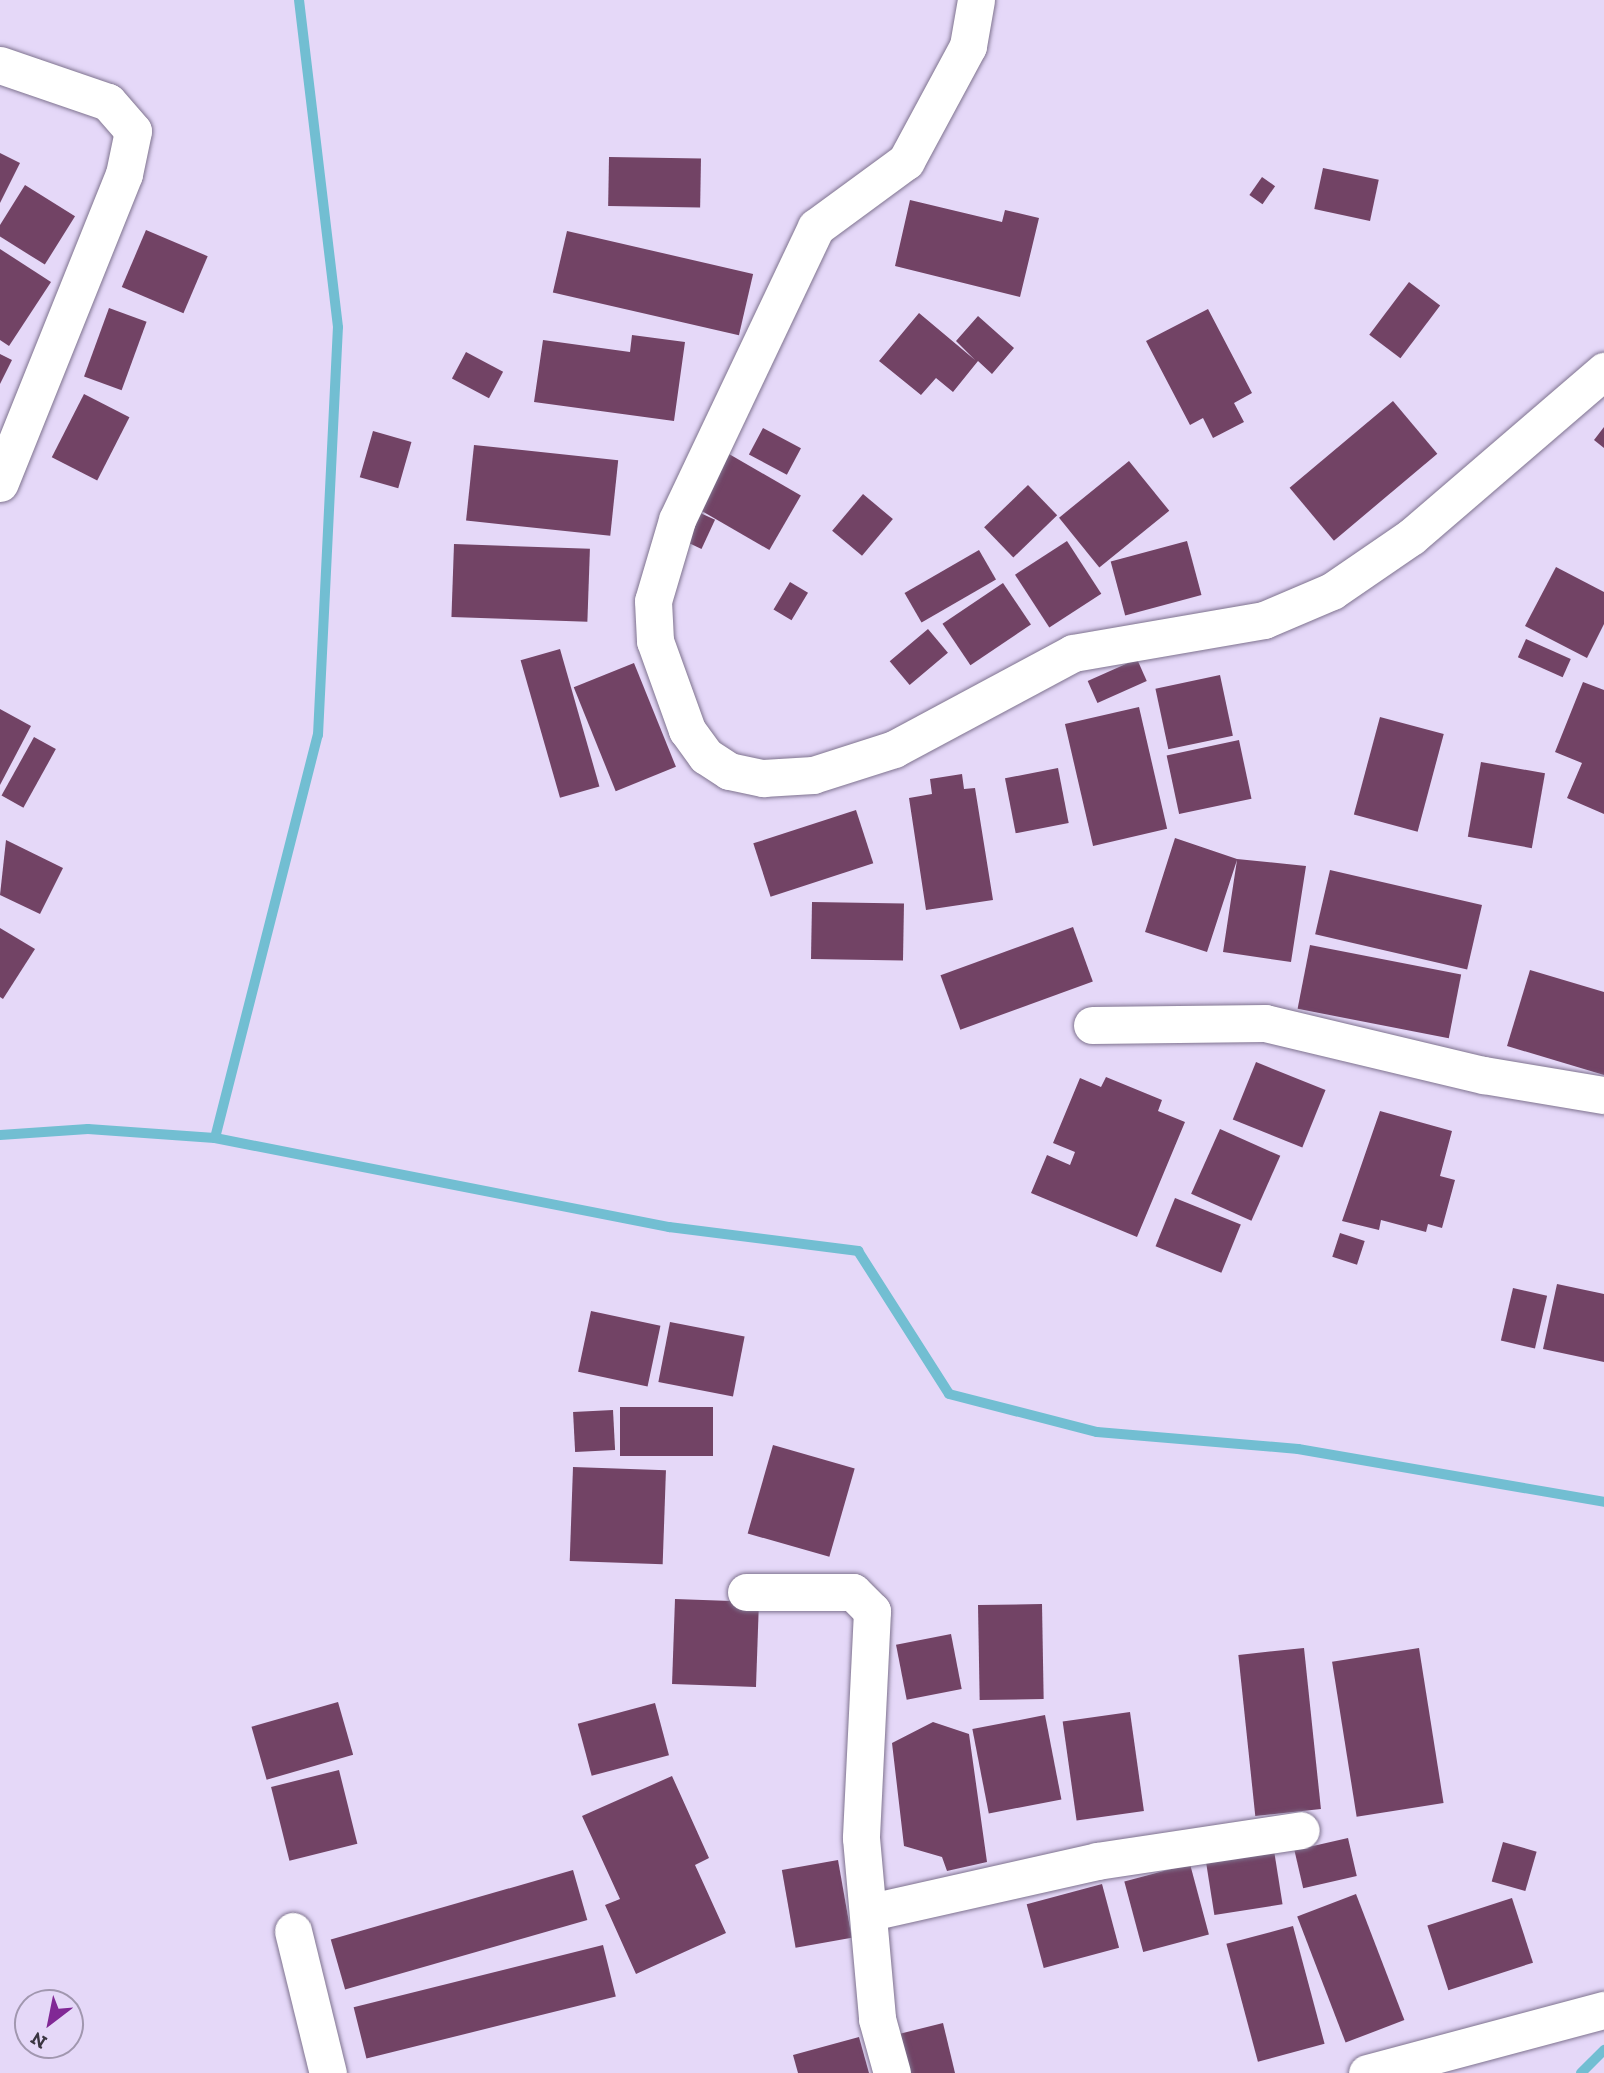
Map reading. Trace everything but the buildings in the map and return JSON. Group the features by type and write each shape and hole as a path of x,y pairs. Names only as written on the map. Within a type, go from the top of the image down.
{"street":[{"path":"976,0 968,46 906,161 817,228 677,520 653,601 655,641 687,730 706,756 729,771 763,778 813,775 894,749 1073,653 1264,620 1332,590 1410,537 1604,371"},
{"path":"0,65 108,102 133,131 124,174 0,483"},
{"path":"1092,1025 1265,1023 1484,1075 1604,1095"},
{"path":"746,1592 853,1592 872,1611 861,1838 871,1912 877,2019 892,2073"},
{"path":"871,1912 1097,1861 1301,1830"},
{"path":"293,1931 328,2073"},
{"path":"1367,2073 1604,2010"}],"waterway":[{"path":"215,1138 318,735 338,327 299,0"},
{"path":"0,1135 88,1129 215,1138 669,1227 858,1251 949,1394 1097,1432 1298,1449 1604,1502"},
{"path":"1581,2073 1604,2050"}]}
